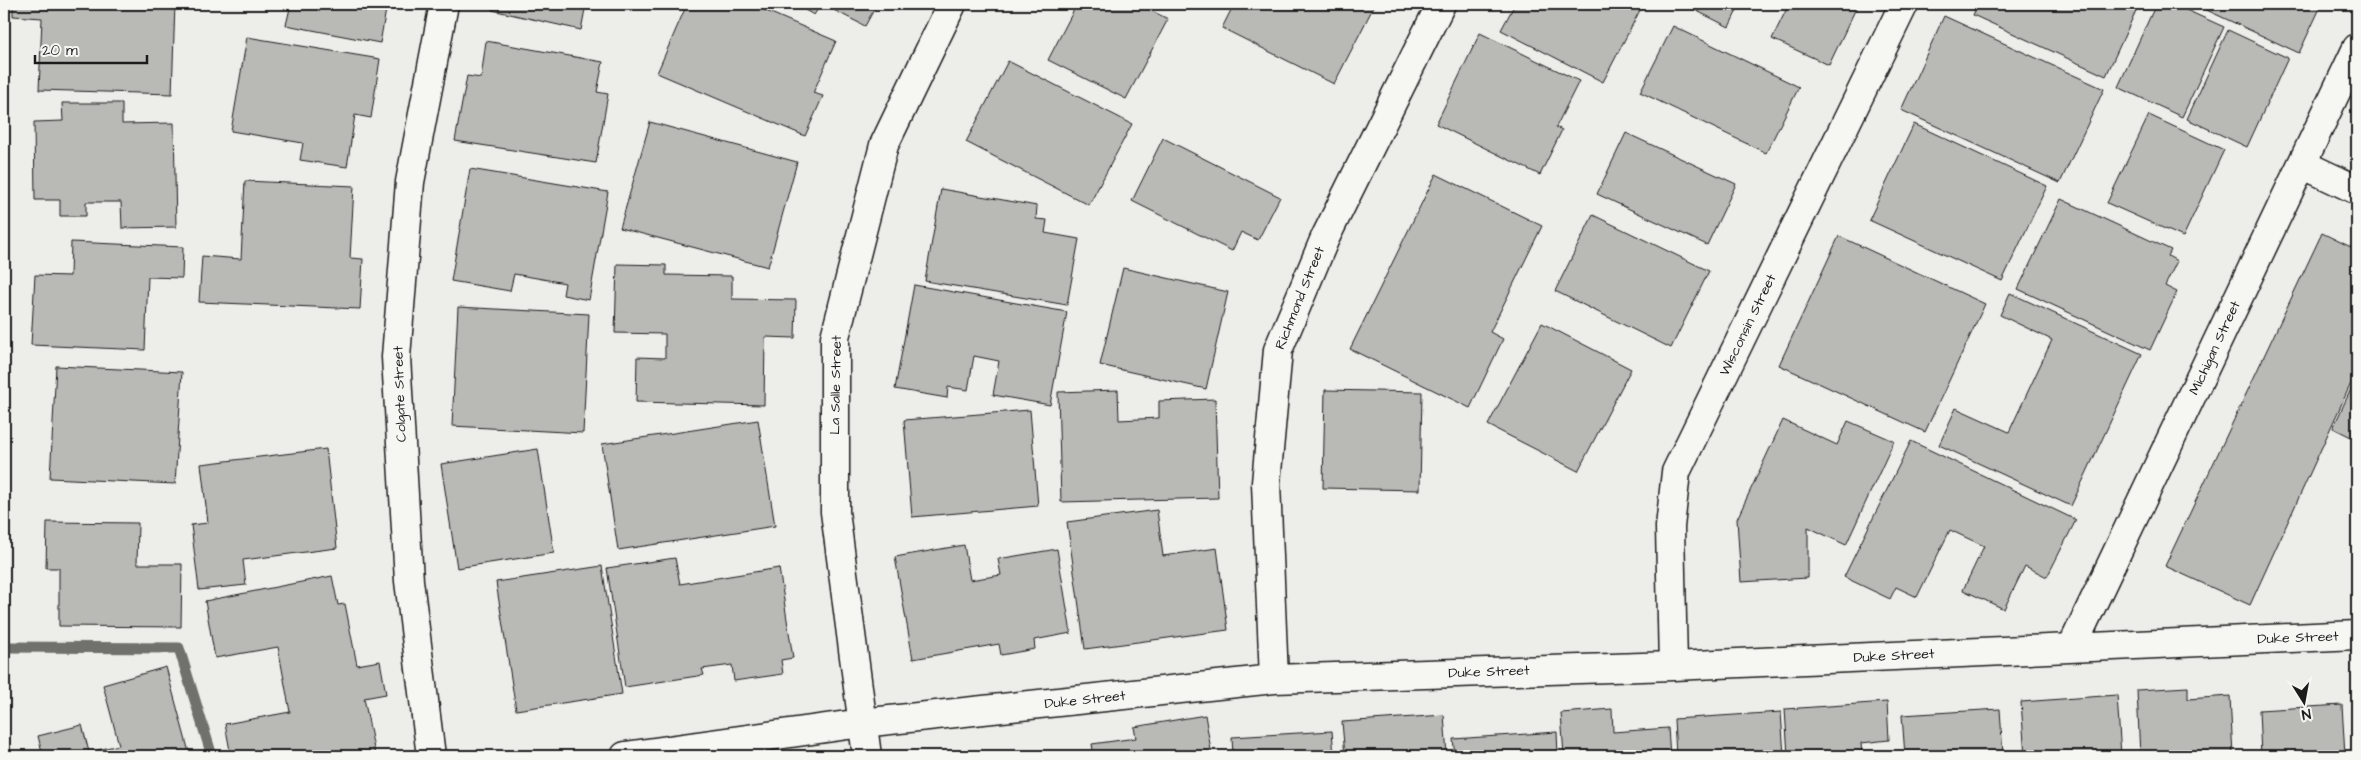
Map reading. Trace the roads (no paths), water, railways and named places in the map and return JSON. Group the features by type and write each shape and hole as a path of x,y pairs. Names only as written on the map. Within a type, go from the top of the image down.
{"street":[{"name":"Colgate Street","path":"431,756 409,581 396,357 410,182 444,4"},
{"name":"La Salle Street","path":"867,756 835,512 835,337 884,145 952,4"},
{"name":"Richmond Street","path":"1274,679 1266,483 1278,350 1325,238 1441,4"},
{"name":"Wisconsin Street","path":"1673,666 1670,527 1676,472 1904,4"},
{"name":"Michigan Street","path":"2072,647 2357,48"},
{"path":"2302,164 2357,190"},
{"name":"Duke Street","path":"625,756 862,723 1274,679 1673,666 2357,635"}],"waterway":[{"path":"4,647 179,648 212,756"}]}
